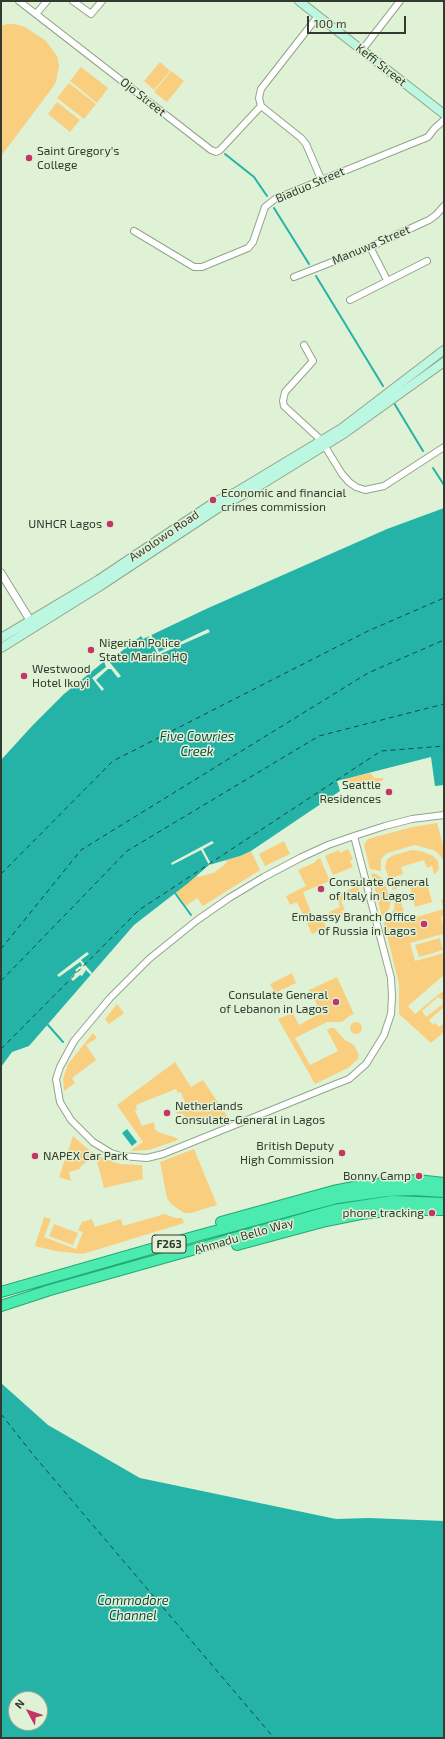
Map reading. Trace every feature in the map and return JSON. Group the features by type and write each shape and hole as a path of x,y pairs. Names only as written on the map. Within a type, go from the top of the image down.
{"highway":[{"path":"193,1237 210,1226 333,1191 364,1185 409,1181 444,1182"},
{"name":"Ahmadu Bello Way","path":"1,1292 193,1237 337,1198 387,1191 413,1190 444,1192"},
{"name":"Ahmadu Bello Way","path":"1,1306 50,1290 334,1210 392,1202 444,1203"},
{"path":"201,1248 223,1249 326,1221 361,1214 397,1210 444,1210"}],"main road":[{"name":"Keffi Street","path":"299,1 444,114"},
{"name":"Awolowo Road","path":"1,638 33,624 102,585 220,507 256,488 323,442 444,350"},
{"name":"Awolowo Road","path":"323,442 366,419 444,362"},
{"name":"Awolowo Road","path":"1,648 33,624"}],"street":[{"name":"Ojo Street","path":"20,1 210,150 216,152 220,150 261,106"},
{"path":"36,14 47,1"},
{"path":"73,1 91,14 102,1"},
{"path":"362,50 400,1"},
{"path":"318,16 261,89 259,98 261,106 301,138 306,144 321,179"},
{"name":"Biaduo Street","path":"134,231 194,267 202,267 248,248 253,242 265,207 275,199 321,179 428,137 444,120"},
{"name":"Manuwa Street","path":"294,277 370,247 429,220 444,206"},
{"path":"370,247 387,280"},
{"path":"350,300 427,261"},
{"path":"304,345 313,361 285,392 283,402 284,406 323,442 342,474 349,482 356,487 365,490 384,486 444,447"},
{"path":"1,572 33,624"},
{"path":"354,836 391,978 392,997 388,1024 378,1046 366,1064 349,1079 163,1154 147,1158 121,1156 111,1153 93,1142 65,1112 57,1092 56,1079 60,1067 74,1041 110,998 131,976 167,943 229,898 300,858 354,836 412,819 444,815"}],"shaded area":[{"path":"15,24 25,27 46,41 57,56 59,66 56,82 1,156 1,26"},
{"path":"160,62 170,71 154,90 144,81"},
{"path":"81,67 108,88 97,103 70,81"},
{"path":"171,71 184,81 167,102 154,92"},
{"path":"69,83 96,104 84,119 57,98"},
{"path":"57,102 80,120 70,132 48,114"},
{"path":"370,773 375,778 383,778 383,780 357,789 348,787 344,779"},
{"path":"437,823 444,848 444,864 442,858 437,852 415,845 387,853 381,859 381,871 370,869 364,845 368,839 412,827"},
{"path":"284,841 290,854 265,866 259,854"},
{"path":"348,849 353,859 350,861 353,867 333,875 325,856 339,850 340,853"},
{"path":"412,850 421,851 433,856 438,861 439,869 434,875 432,866 427,868 424,860 401,867 403,874 394,877 397,889 393,890 385,867 387,859 394,855"},
{"path":"251,851 260,870 203,906 197,898 186,906 176,892 197,875 198,877 213,873 227,862 226,860"},
{"path":"320,858 330,881 303,892 313,917 305,920 297,902 290,905 286,896 306,886 298,870 316,862 315,861"},
{"path":"371,873 376,874 383,879 391,901 389,909 382,917"},
{"path":"426,879 432,902 415,907 409,883"},
{"path":"358,886 364,904 362,904 358,896 341,901 345,910 341,911 343,914 332,919 329,912 340,907 336,895"},
{"path":"399,895 406,920 444,909 444,916 441,917 444,927 444,937 443,934 410,943 415,961 444,953 444,975 408,1006 415,1014 444,990 444,1007 429,1020 433,1025 435,1023 439,1027 444,1023 444,1032 431,1043 399,1014 399,984 384,923 394,909 395,897","holes":["438,997 443,1000 443,1004 426,1017 422,1011"]},
{"path":"443,899 444,909 441,900"},
{"path":"322,917 326,927 312,934 307,923"},
{"path":"440,938 443,950 419,957 415,945"},
{"path":"292,973 296,983 275,993 270,984"},
{"path":"337,977 354,1014 342,1022 327,1022 295,1038 310,1065 338,1051 327,1030 330,1028 334,1028 345,1040 354,1045 359,1055 358,1059 348,1068 315,1084 278,1019 293,1013 299,1025 321,1013 309,990"},
{"path":"117,1004 124,1013 109,1024 105,1019"},
{"path":"358,1022 361,1023 361,1033 354,1034 351,1033 350,1026 351,1023"},
{"path":"93,1033 97,1038 86,1045 96,1060 72,1078 75,1083 64,1091 63,1079 68,1064"},
{"path":"175,1062 191,1087 203,1080 229,1119 221,1123 219,1118 215,1119 214,1117 202,1123 197,1122 192,1126 185,1123 186,1120 183,1114 175,1113 187,1108 181,1092 178,1093 176,1089 136,1105 137,1109 135,1111 142,1126 154,1122 155,1129 158,1132 177,1138 178,1140 149,1150 130,1151 143,1142 117,1105"},
{"path":"73,1136 89,1150 103,1158 120,1164 142,1165 143,1179 104,1188 95,1154 91,1155 89,1160 80,1167 80,1169 69,1172 71,1181 59,1177"},
{"path":"194,1149 217,1205 191,1213 184,1213 171,1204 167,1198 160,1162"},
{"path":"165,1214 175,1218 182,1218 184,1223 83,1254 55,1251 35,1246 44,1217 51,1219 44,1237 76,1249 83,1232 78,1230 82,1222 92,1219 95,1227 121,1219 123,1226"},
{"path":"54,1224 78,1233 73,1245 49,1236"}],"water":[{"name":"Five Cowries Creek","path":"444,508 444,785 435,786 431,757 337,781 340,791 251,851 240,856 209,865 134,925 29,1046 12,1052 1,1067 1,760 64,694 107,659 109,661 141,636 143,639 206,609 387,529"},
{"path":"127,1129 137,1142 132,1146 122,1133"},
{"name":"Commodore Channel","path":"1,1383 48,1425 140,1478 336,1519 369,1518 444,1521 444,1738 1,1738"}],"pier":[{"path":"208,629 210,632 158,655 148,635 151,634 159,652"},
{"path":"107,659 121,676 118,678 111,669 108,669 96,680 104,689 102,691 92,678 106,667 104,661"},
{"path":"212,841 214,843 203,849 211,864 209,865 201,850 172,865 171,863"},
{"path":"87,952 89,954 81,960 92,973 91,975 86,970 82,976 80,975 73,981 70,978 77,972 75,970 80,966 81,967 82,965 80,962 59,977 57,975"}],"waterway":[{"path":"225,154 254,177 267,196"},
{"path":"274,208 309,264"},
{"path":"316,276 383,386"},
{"path":"394,403 423,451"},
{"path":"433,468 444,485"},
{"path":"175,893 191,915"},
{"path":"48,1025 63,1042"}],"ferry route":[{"path":"1,874 113,761 368,631 444,598"},
{"path":"1,949 81,850 368,673 444,640"},
{"path":"1,981 127,851 319,736 444,704"},
{"path":"1,1049 139,910 381,751 444,746"},
{"path":"1,1414 35,1457 274,1738"}],"place":[{"name":"Saint Gregory's College","path":"29,158"},
{"name":"Economic and financial crimes commission","path":"213,500"},
{"name":"UNHCR Lagos","path":"110,524"},
{"name":"Nigerian Police State Marine HQ","path":"91,650"},
{"name":"Westwood Hotel Ikoyi","path":"24,676"},
{"name":"Seattle Residences","path":"389,792"},
{"name":"Consulate General of Italy in Lagos","path":"321,889"},
{"name":"Embassy Branch Office of Russia in Lagos","path":"424,924"},
{"name":"Consulate General of Lebanon in Lagos","path":"336,1002"},
{"name":"Netherlands Consulate-General in Lagos","path":"167,1113"},
{"name":"British Deputy High Commission","path":"342,1153"},
{"name":"NAPEX Car Park","path":"35,1156"},
{"name":"Bonny Camp","path":"419,1176"},
{"name":"phone tracking","path":"432,1213"}]}
